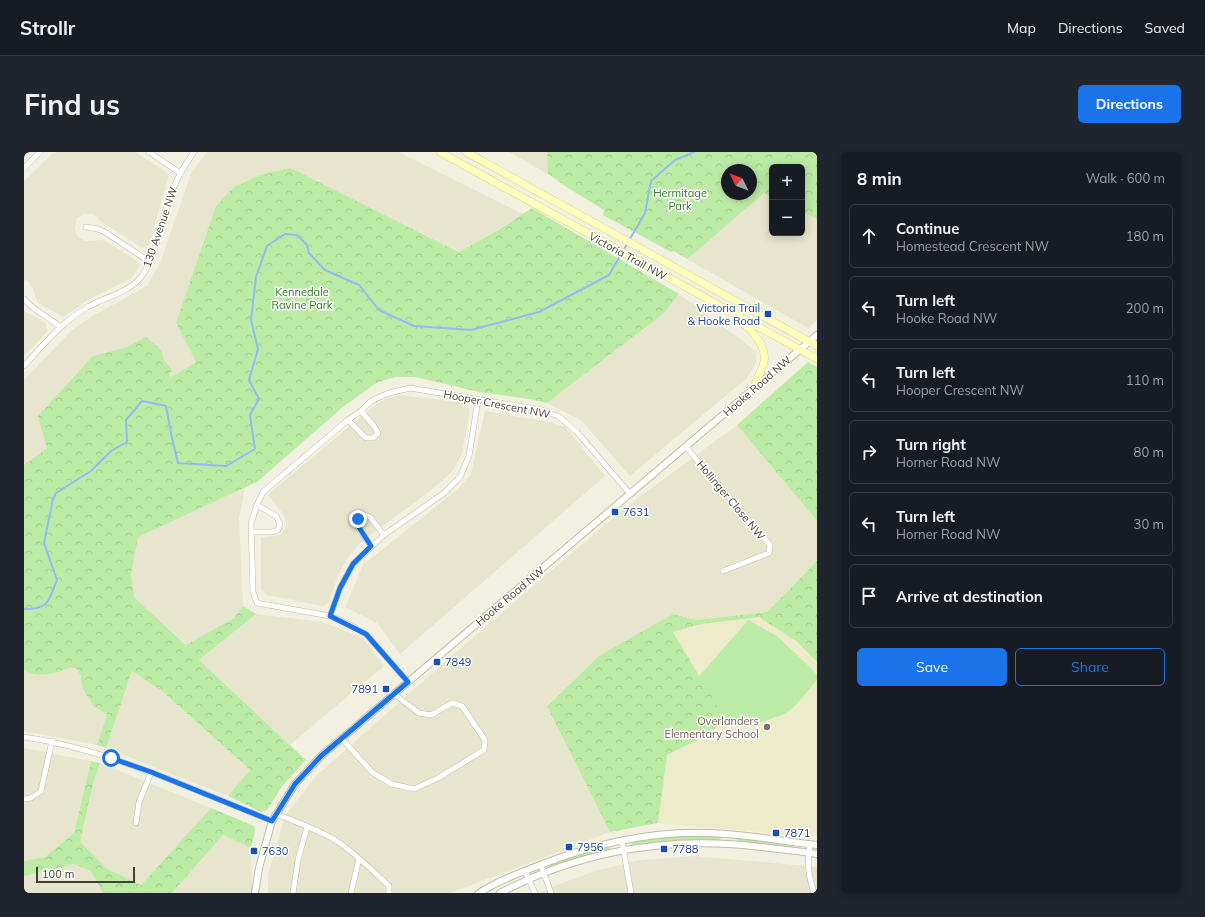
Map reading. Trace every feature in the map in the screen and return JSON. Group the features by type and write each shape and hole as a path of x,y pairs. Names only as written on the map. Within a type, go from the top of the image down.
{"main road":[{"name":"Victoria Trail NW","path":"440,152 817,359"},
{"name":"Victoria Trail NW","path":"466,152 817,346"},
{"path":"722,308 747,326 756,336 764,352 764,363 753,389"}],"street":[{"path":"24,168 40,152"},
{"path":"149,152 180,173"},
{"name":"130 Avenue NW","path":"24,366 60,327 86,308 130,287 141,277 150,262 167,204 180,173 194,152"},
{"path":"86,227 105,232 150,262"},
{"path":"24,299 33,308 60,327"},
{"name":"Hooke Road NW","path":"255,893 259,868 272,821 295,784 321,756 686,447 808,341 817,335"},
{"name":"Hooper Crescent NW","path":"408,682 366,634 330,616 257,603 253,592 251,523 257,505 264,492 370,401 389,393 410,388 542,410 558,416 577,432 630,494"},
{"path":"330,616 340,588 353,564 384,535 444,493 460,477 469,456 478,400"},
{"path":"348,420 366,438 373,438 378,433 374,426 360,411"},
{"name":"Hollinger Close NW","path":"686,447 770,545 769,553 722,571"},
{"path":"252,532 272,532 278,530 280,524 276,516 257,505"},
{"path":"371,546 358,526 358,519 362,514 370,517 384,535"},
{"path":"342,739 373,773 392,784 414,789 438,778 484,750 485,740 462,706 452,703 430,715 419,714 394,694"},
{"path":"24,737 52,741 99,754 151,772 272,821"},
{"path":"24,799 31,798 41,791 52,741"},
{"path":"136,823 139,802 151,772"},
{"path":"276,814 337,841 389,886 389,893"},
{"path":"293,893 298,860 307,827"},
{"path":"479,893 499,882 569,854 604,844 664,834 708,833 759,837 817,845"},
{"path":"622,841 631,893"},
{"path":"500,893 529,879 584,859 623,850 669,844 728,844 817,854"},
{"path":"810,844 808,853 808,870 814,893"},
{"path":"351,893 359,859"},
{"path":"541,865 551,893"},
{"path":"525,871 535,893"}],"shaded area":[{"path":"57,152 135,152 169,174 149,245 142,248 99,220 94,214 84,214 77,218 75,229 78,237 85,241 104,240 137,261 139,266 132,278 88,300 63,317 38,303 32,287 28,281 24,280 24,181 52,154"},
{"path":"207,152 398,152 523,214 460,252 291,168 176,323 196,362 171,377 142,345 47,448 24,465 24,380 72,330 94,315 147,286 161,261 191,173"},
{"path":"509,152 547,152 548,174"},
{"path":"764,193 769,196 769,236 805,236 805,213 817,219 817,320 808,328 687,259"},
{"path":"679,294 756,351 756,362 747,378 630,476 582,421 547,403 663,314"},
{"path":"24,311 46,323 47,332 24,356"},
{"path":"401,395 464,403 470,410 462,454 452,472 430,491 361,542 348,557 337,577 330,602 323,606 267,595 261,590 261,538 280,535 287,526 284,515 268,495 375,405 387,398"},
{"path":"485,411 550,422 565,427 605,476 400,654 377,623 345,607 363,565 458,489 471,474"},
{"path":"737,425 817,521 817,561 767,612 696,620 673,614 600,655 547,705 610,832 451,893 268,893 268,875 285,816 316,776 462,647 626,507"},
{"path":"245,488 239,518 243,606 234,618 187,645 134,597 131,574 138,536"},
{"path":"256,614 323,622 363,638 384,666 290,745 199,660"},
{"name":"Overlanders Elementary School","path":"754,617 764,619 791,637 817,662 817,837 658,823 667,755 710,734 725,719 673,632 702,625"},
{"path":"71,667 76,668 81,676 83,689 107,714 97,745 24,731 24,671 27,673 57,673"},
{"path":"132,671 163,692 250,770 228,796 106,748"},
{"path":"24,748 91,761 74,833 45,857 24,861"},
{"path":"100,763 211,808 141,885 106,868 80,842 93,784"},
{"path":"223,835 251,848 252,893 172,893"},
{"path":"694,856 817,867 817,893 539,893 598,870 640,860"},
{"path":"74,864 91,871 103,893 24,893 24,876"}],"green space":[{"name":"Hermitage Park","path":"547,152 817,152 817,219 805,213 805,164 769,164 769,196 764,193 757,199 757,164 721,164 721,200 756,200 687,259 674,251 671,252 603,215 604,210 548,174"},
{"name":"Kennedale Ravine Park","path":"291,168 459,252 498,230 532,208 679,294 663,314 547,403 479,392 415,377 395,377 376,383 343,407 257,482 138,537 131,574 134,597 186,645 234,618 243,606 256,614 199,660 306,760 283,785 267,810 261,812 228,796 250,770 163,692 132,671 106,748 97,745 107,714 94,707 83,689 81,676 76,668 69,668 55,673 46,674 32,674 24,671 24,465 47,448 38,416 93,356 125,348 146,337 162,352 164,361 172,370 169,375 171,377 196,362 176,323 216,206 234,187 261,175"},
{"path":"808,362 817,367 817,521 737,425"},
{"path":"817,561 817,662 796,641 759,617 702,624 673,632 725,719 710,734 667,755 658,823 610,832 547,706 600,655 673,614 696,620 767,612"},
{"path":"748,620 777,636 817,675 817,680 796,705 785,714 758,723 743,723 725,719 712,711 696,680"},
{"path":"91,761 100,763 93,784 80,842 106,868 141,885 211,808 254,826 255,830 251,848 223,835 172,893 103,893 91,871 74,864 24,876 24,861 45,857 74,833"},
{"path":"722,836 723,838 718,840 631,844 637,841 653,838"},
{"path":"737,838 789,843 794,845 793,848 741,841 737,840"},
{"path":"604,847 609,847 610,850 549,867 554,861"}],"waterway":[{"path":"24,609 39,608 43,606 50,598 57,580 44,543 53,499 56,493 91,471 111,451 127,442 126,420 142,401 166,406 178,463 226,466 255,449 250,415 259,399 249,380 258,349 251,320 256,277 267,246 285,234 297,235 307,245 309,253 325,270 359,285 379,310 414,326 471,330 539,312 609,275 645,213 651,181 675,160 694,152"}],"place":[{"name":"Victoria Trail & Hooke Road","path":"768,314"},
{"name":"7631","path":"615,512"},
{"name":"7849","path":"437,662"},
{"name":"7891","path":"386,689"},
{"name":"Overlanders Elementary School","path":"767,727"},
{"name":"7871","path":"776,833"},
{"name":"7956","path":"569,847"},
{"name":"7788","path":"664,849"},
{"name":"7630","path":"254,851"}],"route":[{"path":"111,758 151,772 272,821 295,784 321,756 408,682 366,634 330,616 340,588 353,564 371,546 358,526 358,519"}]}
